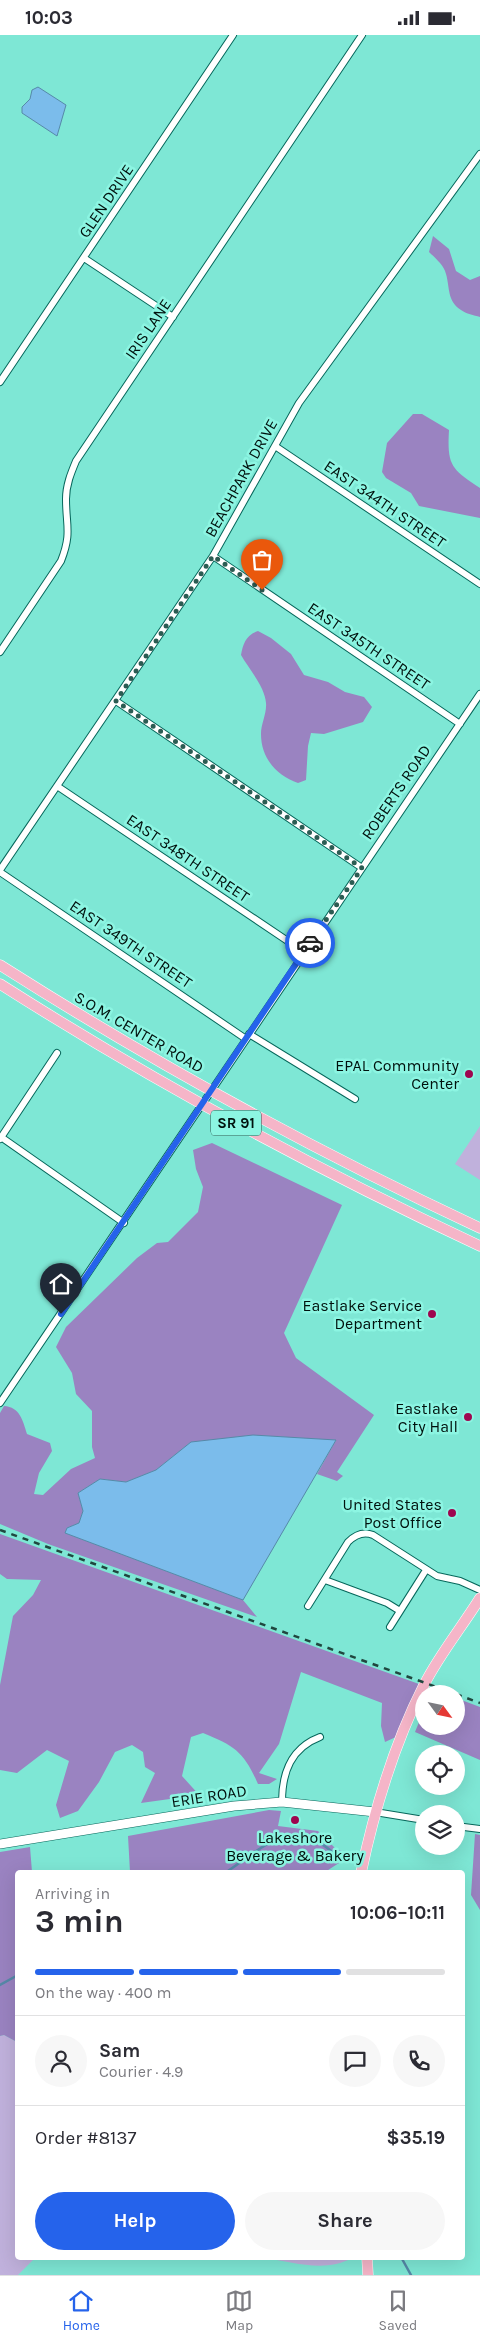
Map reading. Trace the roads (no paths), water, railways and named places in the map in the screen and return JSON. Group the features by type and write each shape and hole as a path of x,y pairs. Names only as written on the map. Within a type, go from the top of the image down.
{"main road":[{"name":"S.O.M. CENTER ROAD","path":"0,965 54,1000 308,1145 480,1228"},
{"name":"S.O.M. CENTER ROAD","path":"0,984 46,1013 300,1159 480,1246"},
{"path":"363,1870 375,1812 389,1766 425,1683 480,1598"},
{"path":"367,2260 368,2275"}],"street":[{"name":"GLEN DRIVE","path":"0,381 233,35"},
{"name":"IRIS LANE","path":"0,652 61,561 68,536 66,499 69,479 76,461 362,35"},
{"name":"BEACHPARK DRIVE","path":"0,871 213,556 299,403 480,154"},
{"path":"84,258 173,317"},
{"name":"EAST 344TH STREET","path":"275,445 480,585"},
{"name":"EAST 345TH STREET","path":"213,556 460,724"},
{"name":"ROBERTS ROAD","path":"0,1403 124,1223 211,1090 480,694"},
{"path":"116,701 362,868"},
{"name":"EAST 348TH STREET","path":"57,786 304,952"},
{"name":"EAST 349TH STREET","path":"0,871 247,1037 355,1099"},
{"path":"57,1053 1,1138 124,1223"},
{"path":"308,1606 348,1542 353,1537 364,1533 373,1535 437,1576 460,1581 480,1590"},
{"path":"390,1627 426,1570"},
{"path":"325,1580 387,1603 400,1611"},
{"path":"282,1801 282,1790 290,1761 298,1749 320,1737"},
{"name":"ERIE ROAD","path":"0,1845 234,1806 282,1801 415,1819"},
{"path":"465,1826 480,1829"}],"water":[{"path":"38,87 66,105 57,136 22,113 22,107 30,99 32,90"},
{"path":"253,1435 336,1440 243,1600 65,1533 67,1528 79,1523 83,1511 78,1493 100,1479 126,1482 156,1470 191,1442"}],"waterway":[{"path":"229,1870 268,1843 292,1836 304,1837 318,1842 343,1861"},
{"path":"0,1985 15,1977"},
{"path":"403,2260 411,2275"}],"railway":[{"path":"0,1530 431,1685"},
{"path":"465,1697 480,1703"}],"place":[{"name":"EPAL Community Center","path":"469,1074"},
{"name":"Eastlake Service Department","path":"432,1314"},
{"name":"Eastlake City Hall","path":"468,1417"},
{"name":"United States Post Office","path":"452,1513"},
{"name":"Lakeshore Beverage & Bakery","path":"295,1820"}]}
